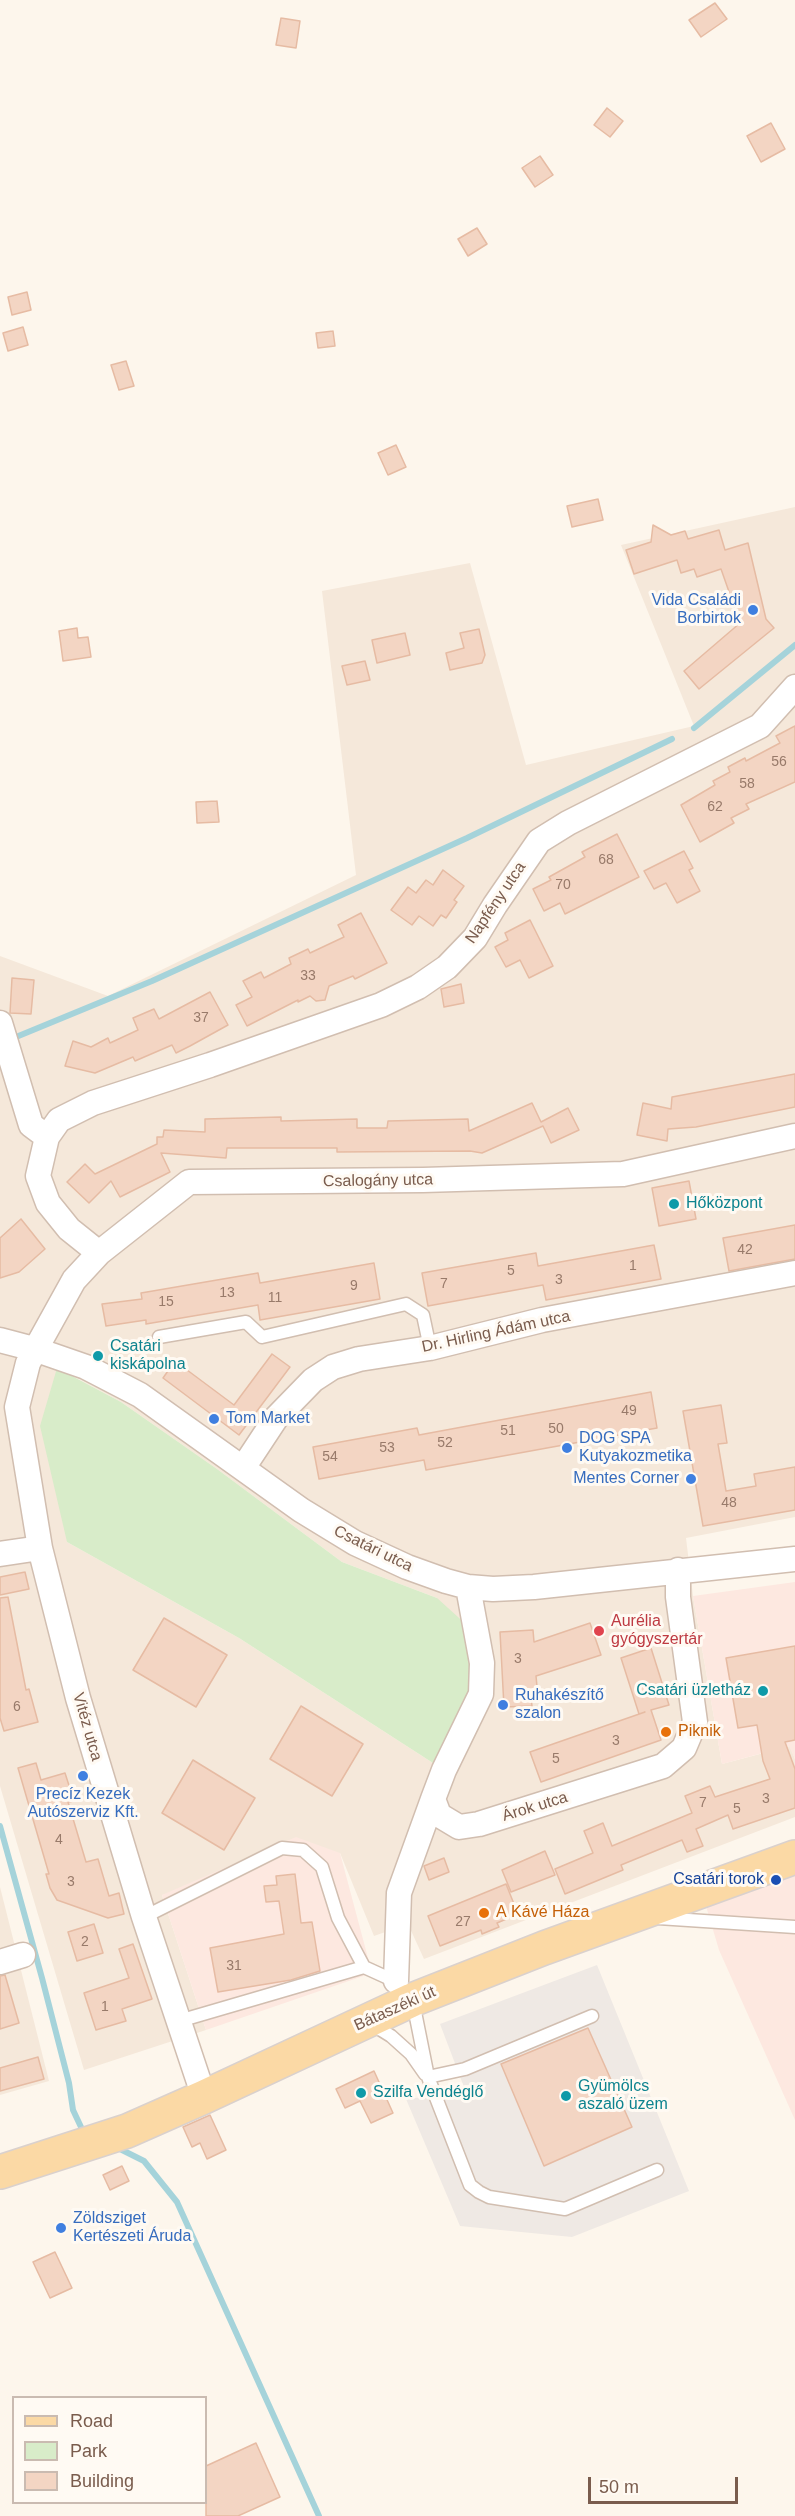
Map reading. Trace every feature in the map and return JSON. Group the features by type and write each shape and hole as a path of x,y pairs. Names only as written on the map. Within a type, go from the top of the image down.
{"main road":[{"name":"Bátaszéki út","path":"0,2172 127,2131 204,2097 366,2020 404,1990 630,1916 795,1857"}],"street":[{"name":"Napfény utca","path":"46,1137 59,1120 93,1103 381,1005 418,987 447,967 475,938 495,904 539,841 568,823 760,726 795,687"},
{"path":"0,1023 31,1125 46,1137 38,1176 48,1203 69,1229 99,1253"},
{"name":"Csalogány utca","path":"34,1349 74,1280 99,1253 189,1182 423,1180 623,1174 795,1136"},
{"name":"Dr. Hirling Ádám utca","path":"243,1468 276,1418 314,1380 333,1367 359,1359 430,1348 542,1320 795,1274"},
{"name":"Csatári utca","path":"0,1341 34,1349 86,1367 140,1395 301,1510 355,1543 407,1568 468,1587 493,1589 534,1587 795,1559"},
{"name":"Vitéz utca","path":"34,1349 24,1375 17,1407 40,1548 83,1713 144,1917 204,2097"},
{"path":"0,1554 40,1548"},
{"name":"Árok utca","path":"433,1799 439,1815 450,1824 459,1827 479,1824 663,1766 684,1748 695,1722 678,1597 678,1570"},
{"path":"404,1990 399,1893 444,1770 482,1694 482,1663 468,1587"}],"lane":[{"path":"159,1337 246,1322 262,1337 406,1304 423,1315 430,1348"},
{"path":"144,1917 282,1848 303,1850 322,1867 338,1918 364,1967 404,1990 428,2077 470,2185 489,2197 565,2209 657,2169"},
{"path":"630,1916 795,1927"},
{"path":"179,2021 364,1967"},
{"path":"428,2077 465,2069 592,2016"},
{"path":"366,2020 391,2036 411,2054 428,2077"}],"shaded area":[{"path":"795,507 795,1517 686,1538 693,1596 722,1764 790,1746 795,1759 795,1817 424,1959 408,1924 374,1936 340,1853 162,1895 206,2030 84,2070 0,1786 0,956 108,996 356,875 322,591 470,563 526,765 694,726 621,545","holes":["58,1368 121,1402 217,1469 342,1562 437,1598 433,1763 239,1638 67,1542"]},
{"path":"795,1582 795,1759 789,1746 722,1764 693,1596"},
{"path":"296,1837 340,1853 372,1973 206,2030 162,1895"},
{"path":"795,1873 795,2120 719,1950 706,1906"},
{"path":"0,1887 49,2081 0,2095"},
{"path":"597,1965 689,2191 572,2237 460,2226 406,2099 449,2094 464,2087 440,2024"}],"green space":[{"path":"57,1368 121,1402 217,1469 342,1562 437,1598 469,1627 471,1697 433,1763 239,1638 67,1542 40,1426"}],"building":[{"path":"715,3 727,19 701,37 689,20"},
{"path":"281,18 300,21 296,48 276,45"},
{"path":"607,108 623,121 610,137 594,125"},
{"path":"771,123 785,149 761,162 747,136"},
{"path":"540,156 553,175 535,187 522,168"},
{"path":"477,228 487,244 468,256 458,239"},
{"path":"27,292 31,310 12,315 8,297"},
{"path":"23,327 28,345 8,351 3,333"},
{"path":"333,331 335,346 318,348 316,333"},
{"path":"126,361 134,386 119,390 111,365"},
{"path":"396,445 406,467 388,475 378,453"},
{"path":"598,499 603,520 572,527 567,506"},
{"name":"Vida Családi Borbirtok","path":"653,525 671,535 685,531 688,539 719,530 725,550 748,543 766,619 774,628 699,689 684,671 740,623 721,569 697,577 694,569 681,573 677,560 634,574 626,550 651,542"},
{"path":"77,628 78,638 88,637 91,657 63,661 59,631"},
{"path":"479,629 485,655 482,663 450,670 446,653 464,648 460,633"},
{"path":"405,633 410,655 377,663 372,640"},
{"path":"365,661 370,680 347,685 342,666"},
{"path":"795,726 795,782 746,804 749,809 731,818 734,823 700,842 681,805 715,785 713,781 730,772 728,767 745,758 746,761 780,743 776,736"},
{"path":"217,801 219,822 197,823 196,802"},
{"path":"617,834 639,877 565,914 560,903 544,911 533,889 551,880 549,877 585,857 582,852"},
{"path":"684,851 693,868 689,870 700,891 677,903 666,883 654,889 644,871"},
{"path":"443,870 464,886 454,900 457,902 446,918 441,915 433,926 419,916 412,925 391,910 408,887 416,893 426,880 433,885"},
{"path":"361,913 387,963 355,979 353,976 329,986 325,1000 316,1001 310,996 298,1002 298,1000 247,1026 236,1005 252,997 243,981 261,972 264,978 291,964 289,958 308,949 310,953 344,937 338,925"},
{"path":"530,920 553,966 529,978 520,960 506,967 495,947 508,940 505,933"},
{"path":"12,978 34,980 31,1014 10,1013"},
{"path":"461,984 464,1003 444,1007 441,989"},
{"path":"210,992 228,1025 190,1046 176,1053 172,1045 135,1061 133,1057 95,1073 65,1066 73,1041 91,1047 108,1038 110,1043 138,1030 133,1018 154,1009 159,1019"},
{"path":"795,1074 795,1107 696,1127 668,1129 667,1141 637,1135 643,1103 671,1109 672,1097"},
{"path":"532,1103 541,1122 568,1108 579,1130 551,1143 543,1126 482,1153 470,1151 337,1152 337,1148 227,1148 226,1158 161,1153 170,1172 120,1197 111,1181 89,1203 67,1182 85,1164 95,1174 157,1144 157,1137 163,1137 164,1130 205,1132 205,1119 281,1117 281,1121 357,1119 357,1128 387,1128 388,1121 468,1119 469,1131"},
{"name":"Hőközpont","path":"689,1181 696,1219 659,1226 652,1188"},
{"path":"21,1219 45,1249 19,1272 0,1278 0,1238"},
{"path":"795,1225 795,1259 729,1271 723,1238"},
{"path":"654,1245 661,1279 546,1300 543,1285 428,1306 422,1273 536,1253 538,1266"},
{"path":"374,1263 380,1299 260,1320 258,1305 146,1324 146,1320 106,1326 102,1304 142,1299 141,1293 258,1273 260,1283"},
{"path":"272,1354 290,1367 239,1435 163,1378 175,1361 234,1405"},
{"path":"651,1392 657,1428 426,1470 424,1460 319,1479 313,1447 417,1428 419,1435"},
{"path":"721,1405 727,1443 718,1444 726,1491 756,1486 754,1474 795,1467 795,1510 703,1526 683,1411"},
{"path":"25,1572 29,1589 0,1595 0,1577"},
{"path":"8,1597 26,1690 29,1689 38,1722 4,1731 0,1718 0,1598"},
{"path":"164,1618 227,1655 196,1707 133,1670"},
{"path":"590,1623 601,1655 536,1676 538,1697 531,1698 532,1706 504,1707 500,1632 533,1630 534,1642"},
{"path":"795,1646 795,1740 785,1742 795,1769 795,1808 733,1829 728,1815 696,1829 703,1846 687,1852 682,1840 621,1865 623,1870 565,1894 555,1869 593,1853 584,1831 603,1823 612,1846 692,1813 685,1796 710,1786 715,1797 770,1779 763,1761 757,1725 738,1728 726,1658"},
{"path":"651,1648 669,1705 651,1710 661,1740 541,1782 530,1752 645,1712 639,1714 621,1658"},
{"path":"301,1706 363,1744 332,1796 270,1759"},
{"path":"193,1760 255,1798 224,1850 162,1813"},
{"path":"36,1763 41,1780 65,1773 74,1801 68,1802 86,1862 98,1859 109,1896 119,1893 124,1914 108,1918 57,1900 50,1888 46,1874 49,1874 18,1768"},
{"path":"545,1851 555,1875 511,1892 502,1870"},
{"path":"444,1858 449,1872 429,1880 424,1866"},
{"path":"295,1874 301,1923 312,1922 320,1971 291,1980 218,1992 210,1948 284,1934 279,1901 266,1902 264,1886 277,1885 276,1876"},
{"path":"506,1884 518,1914 497,1923 499,1927 482,1934 481,1930 440,1946 428,1916"},
{"path":"94,1924 103,1953 77,1961 68,1932"},
{"path":"133,1944 152,1999 122,2009 126,2021 96,2030 84,1993 129,1978 119,1949"},
{"path":"5,1975 19,2023 0,2029 0,1976"},
{"name":"Gyümölcs aszaló üzem","path":"588,2028 632,2127 544,2166 501,2064"},
{"path":"38,2057 44,2079 0,2091 0,2068"},
{"name":"Szilfa Vendéglő","path":"374,2071 393,2113 371,2123 360,2101 345,2108 336,2089"},
{"path":"210,2115 226,2150 207,2159 200,2143 192,2147 183,2127"},
{"path":"122,2166 129,2181 110,2190 103,2175"},
{"path":"55,2252 72,2288 50,2298 33,2262"},
{"path":"256,2443 280,2497 238,2516 206,2516 207,2466"}],"waterway":[{"path":"694,728 795,645"},
{"path":"16,1037 152,981 467,838 672,739"},
{"path":"0,1826 69,2083 73,2110 81,2127"},
{"path":"120,2149 144,2161 177,2202 319,2516"}],"place":[{"name":"Vida Családi Borbirtok","path":"753,610"},
{"name":"Hőközpont","path":"674,1204"},
{"name":"Csatári kiskápolna","path":"98,1356"},
{"name":"Tom Market","path":"214,1419"},
{"name":"DOG SPA Kutyakozmetika","path":"567,1448"},
{"name":"Mentes Corner","path":"691,1479"},
{"name":"Aurélia gyógyszertár","path":"599,1631"},
{"name":"Csatári üzletház","path":"763,1691"},
{"name":"Ruhakészítő szalon","path":"503,1705"},
{"name":"Piknik","path":"666,1732"},
{"name":"Precíz Kezek Autószerviz Kft.","path":"83,1776"},
{"name":"Csatári torok","path":"776,1880"},
{"name":"A Kávé Háza","path":"484,1913"},
{"name":"Szilfa Vendéglő","path":"361,2093"},
{"name":"Gyümölcs aszaló üzem","path":"566,2096"},
{"name":"Zöldsziget Kertészeti Áruda","path":"61,2228"}]}
